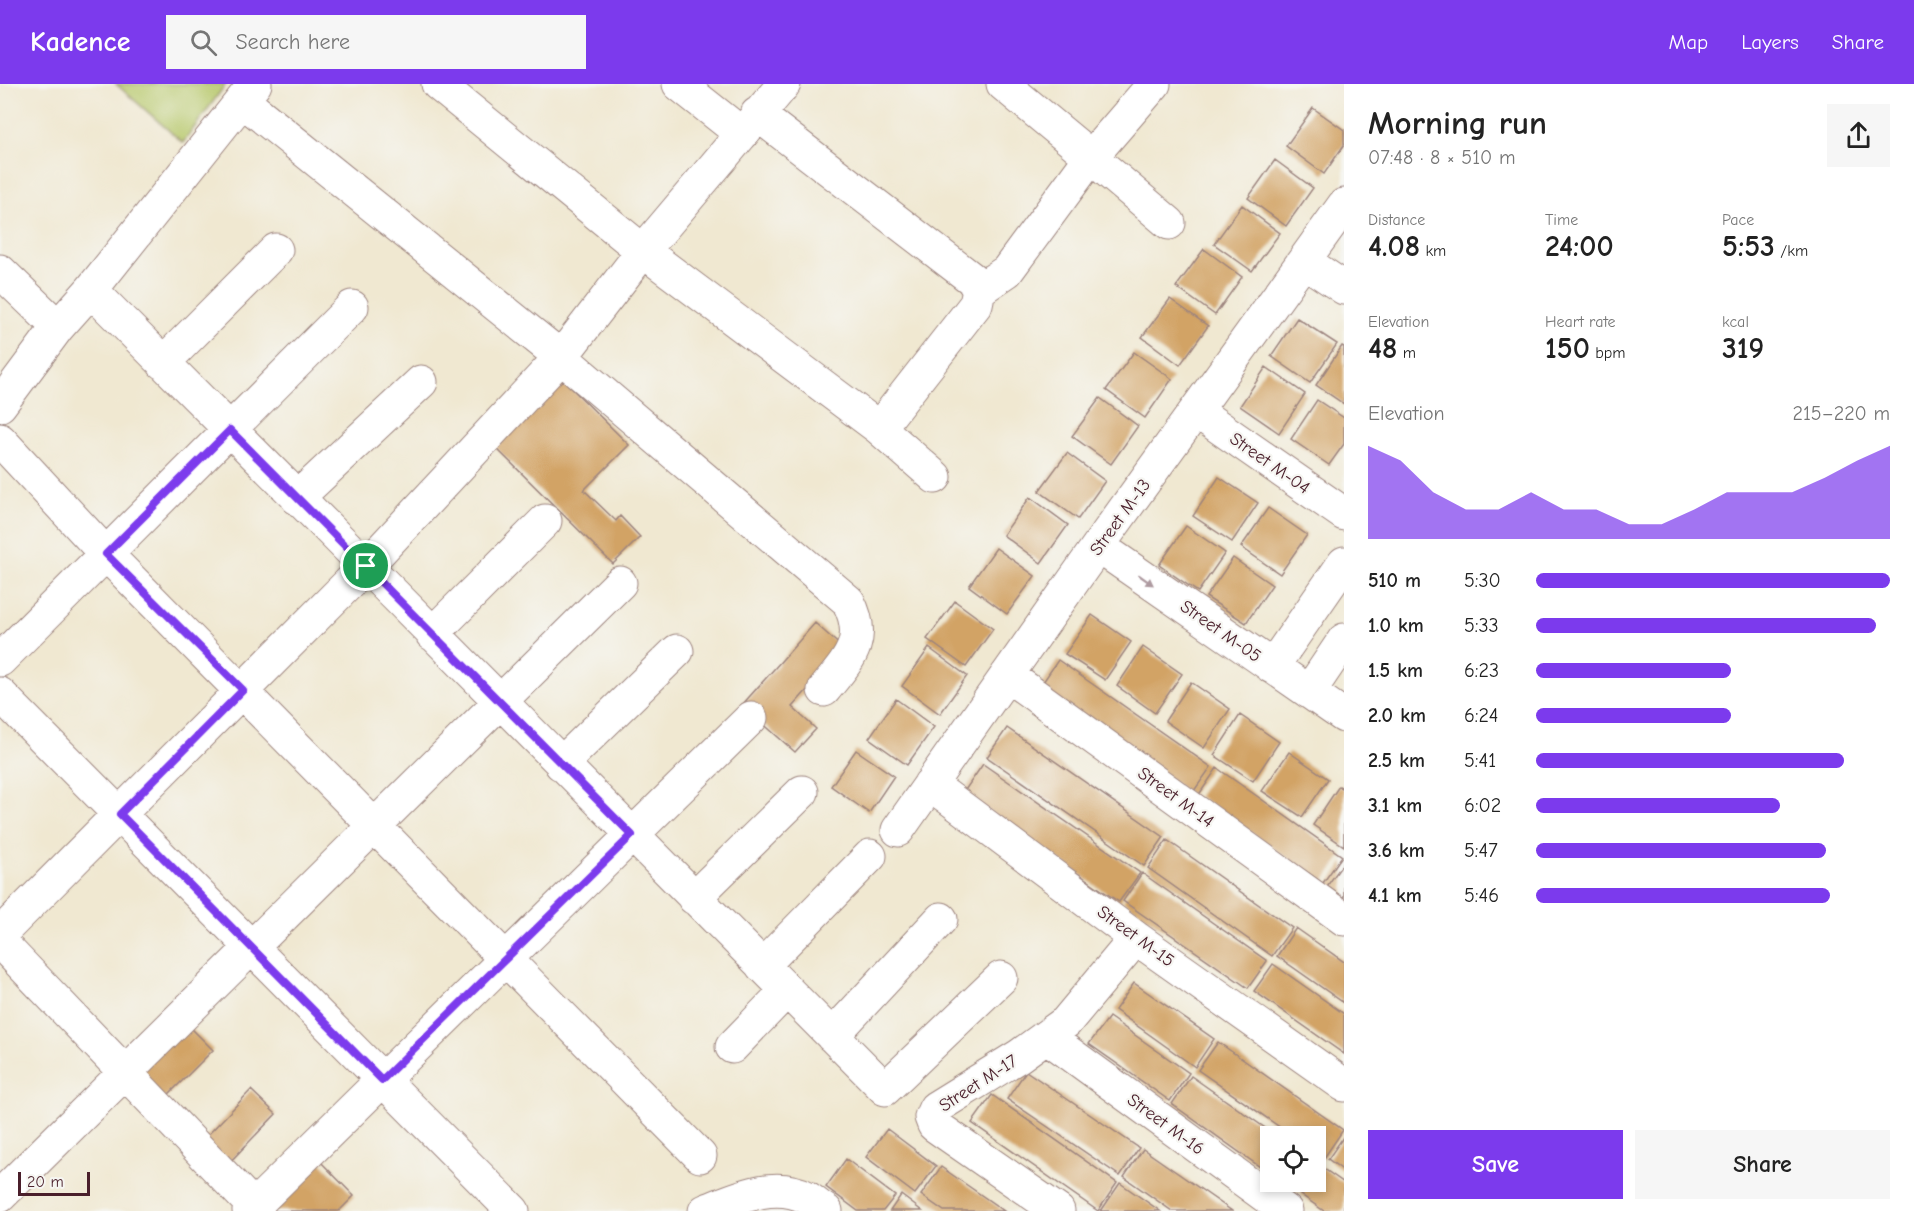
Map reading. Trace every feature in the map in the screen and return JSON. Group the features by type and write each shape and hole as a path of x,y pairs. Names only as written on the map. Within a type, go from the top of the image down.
{"street":[{"path":"438,84 643,251 879,428 935,477"},
{"path":"679,84 750,124 972,279 979,290"},
{"path":"0,934 366,566 561,357 643,251 784,84"},
{"path":"1003,84 1169,223"},
{"path":"879,428 976,304 979,290 1007,271 1091,157 1154,84"},
{"path":"0,405 58,327 91,290 249,93 848,601 856,616 853,654 824,690"},
{"name":"Street M-13","path":"898,830 1098,546 1344,205"},
{"path":"163,363 276,250"},
{"path":"1304,261 1344,288"},
{"path":"0,271 58,327"},
{"path":"91,290 885,1089 1001,978"},
{"path":"0,660 352,307"},
{"path":"297,498 421,382"},
{"name":"Street M-04","path":"1196,411 1344,514"},
{"path":"0,440 106,554 243,690 700,1156"},
{"path":"432,634 545,521"},
{"name":"Street M-05","path":"1098,546 1344,716"},
{"path":"1272,667 1344,563"},
{"path":"11,1211 0,1198 620,583"},
{"path":"1308,692 1344,640"},
{"path":"561,764 677,651"},
{"name":"Street M-14","path":"1007,675 1344,919"},
{"path":"0,694 513,1211"},
{"path":"0,942 253,1210 382,1080 751,718"},
{"name":"Street M-15","path":"930,784 1136,938 1344,1085"},
{"path":"694,898 802,792"},
{"path":"762,966 870,856"},
{"path":"832,1036 941,919"},
{"name":"Street M-17","path":"1058,1211 934,1125 932,1117 935,1108 1047,1037 1066,1022 1136,938"},
{"path":"732,1047 786,990"},
{"name":"Street M-16","path":"1047,1037 1286,1211"},
{"path":"705,1211 764,1201 782,1191 805,1196 826,1211"}],"green space":[{"path":"116,84 226,84 183,143"}],"building":[{"path":"1313,108 1344,130 1344,145 1324,174 1286,146"},
{"path":"1275,160 1313,188 1286,226 1248,198"},
{"path":"1242,205 1280,233 1252,271 1214,244"},
{"path":"1204,249 1242,277 1215,315 1176,287"},
{"path":"1170,299 1208,326 1180,365 1142,337"},
{"path":"1297,318 1337,344 1310,383 1271,356"},
{"path":"1342,346 1344,347 1344,404 1316,385"},
{"path":"1134,352 1172,379 1145,418 1106,390"},
{"path":"1266,367 1305,394 1279,433 1240,406"},
{"path":"557,374 629,445 584,490 616,521 620,516 640,537 613,564 490,442"},
{"path":"1100,398 1138,426 1111,464 1072,436"},
{"path":"1317,400 1344,418 1344,444 1329,465 1291,439"},
{"path":"1067,453 1105,481 1078,519 1039,491"},
{"path":"1219,477 1258,503 1232,542 1193,516"},
{"path":"1030,497 1068,525 1041,563 1003,535"},
{"path":"1268,508 1307,535 1280,574 1241,547"},
{"path":"1186,526 1225,553 1198,592 1159,565"},
{"path":"996,548 1035,576 1007,614 969,586"},
{"path":"1233,558 1272,585 1246,623 1206,597"},
{"path":"955,601 993,629 966,667 927,639"},
{"path":"1092,615 1131,642 1105,680 1065,654"},
{"path":"815,623 844,649 792,707 816,729 795,752 742,705"},
{"path":"1143,647 1182,674 1155,713 1117,686"},
{"path":"929,648 967,676 940,714 902,686"},
{"path":"1058,660 1211,767 1191,795 1039,688"},
{"path":"1191,682 1230,709 1204,748 1165,721"},
{"path":"896,699 934,727 907,765 869,738"},
{"path":"1240,715 1279,742 1253,781 1214,755"},
{"path":"1007,728 1164,837 1144,866 987,757"},
{"path":"856,750 894,776 869,813 831,786"},
{"path":"1289,752 1328,779 1302,817 1262,791"},
{"path":"983,764 1140,873 1119,902 963,793"},
{"path":"1217,768 1342,856 1323,883 1198,796"},
{"path":"1339,786 1344,789 1344,846 1313,825"},
{"path":"1167,840 1292,928 1272,956 1148,868"},
{"path":"1344,862 1344,898 1327,886"},
{"path":"1142,873 1267,961 1248,988 1123,901"},
{"path":"1296,928 1344,962 1344,1003 1277,956"},
{"path":"1273,964 1344,1014 1344,1054 1254,991"},
{"path":"1134,983 1214,1039 1195,1067 1115,1010"},
{"path":"1109,1017 1189,1073 1170,1101 1089,1044"},
{"path":"187,1024 213,1050 161,1102 134,1075"},
{"path":"1218,1042 1343,1130 1326,1155 1326,1126 1278,1126 1198,1070"},
{"path":"1026,1071 1139,1148 1120,1176 1007,1099"},
{"path":"1191,1076 1262,1126 1260,1126 1260,1167 1172,1104"},
{"path":"251,1090 276,1114 226,1166 201,1142"},
{"path":"992,1095 1117,1183 1098,1211 972,1123"},
{"path":"887,1129 936,1166 915,1194 866,1157"},
{"path":"1344,1136 1344,1171 1328,1159"},
{"path":"1143,1149 1232,1211 1172,1211 1124,1177"},
{"path":"318,1159 354,1196 339,1211 273,1211 268,1206"},
{"path":"846,1159 895,1196 883,1211 858,1211 826,1187"},
{"path":"941,1167 1004,1211 944,1211 921,1195"},
{"path":"1326,1170 1344,1183 1344,1211 1324,1211 1300,1194 1302,1192 1326,1192"},
{"path":"1120,1183 1160,1211 1101,1211"},
{"path":"901,1195 922,1211 890,1211"}],"route":[{"path":"230,430 366,566 632,835 382,1080 120,814 243,690 106,554 230,430"}]}
